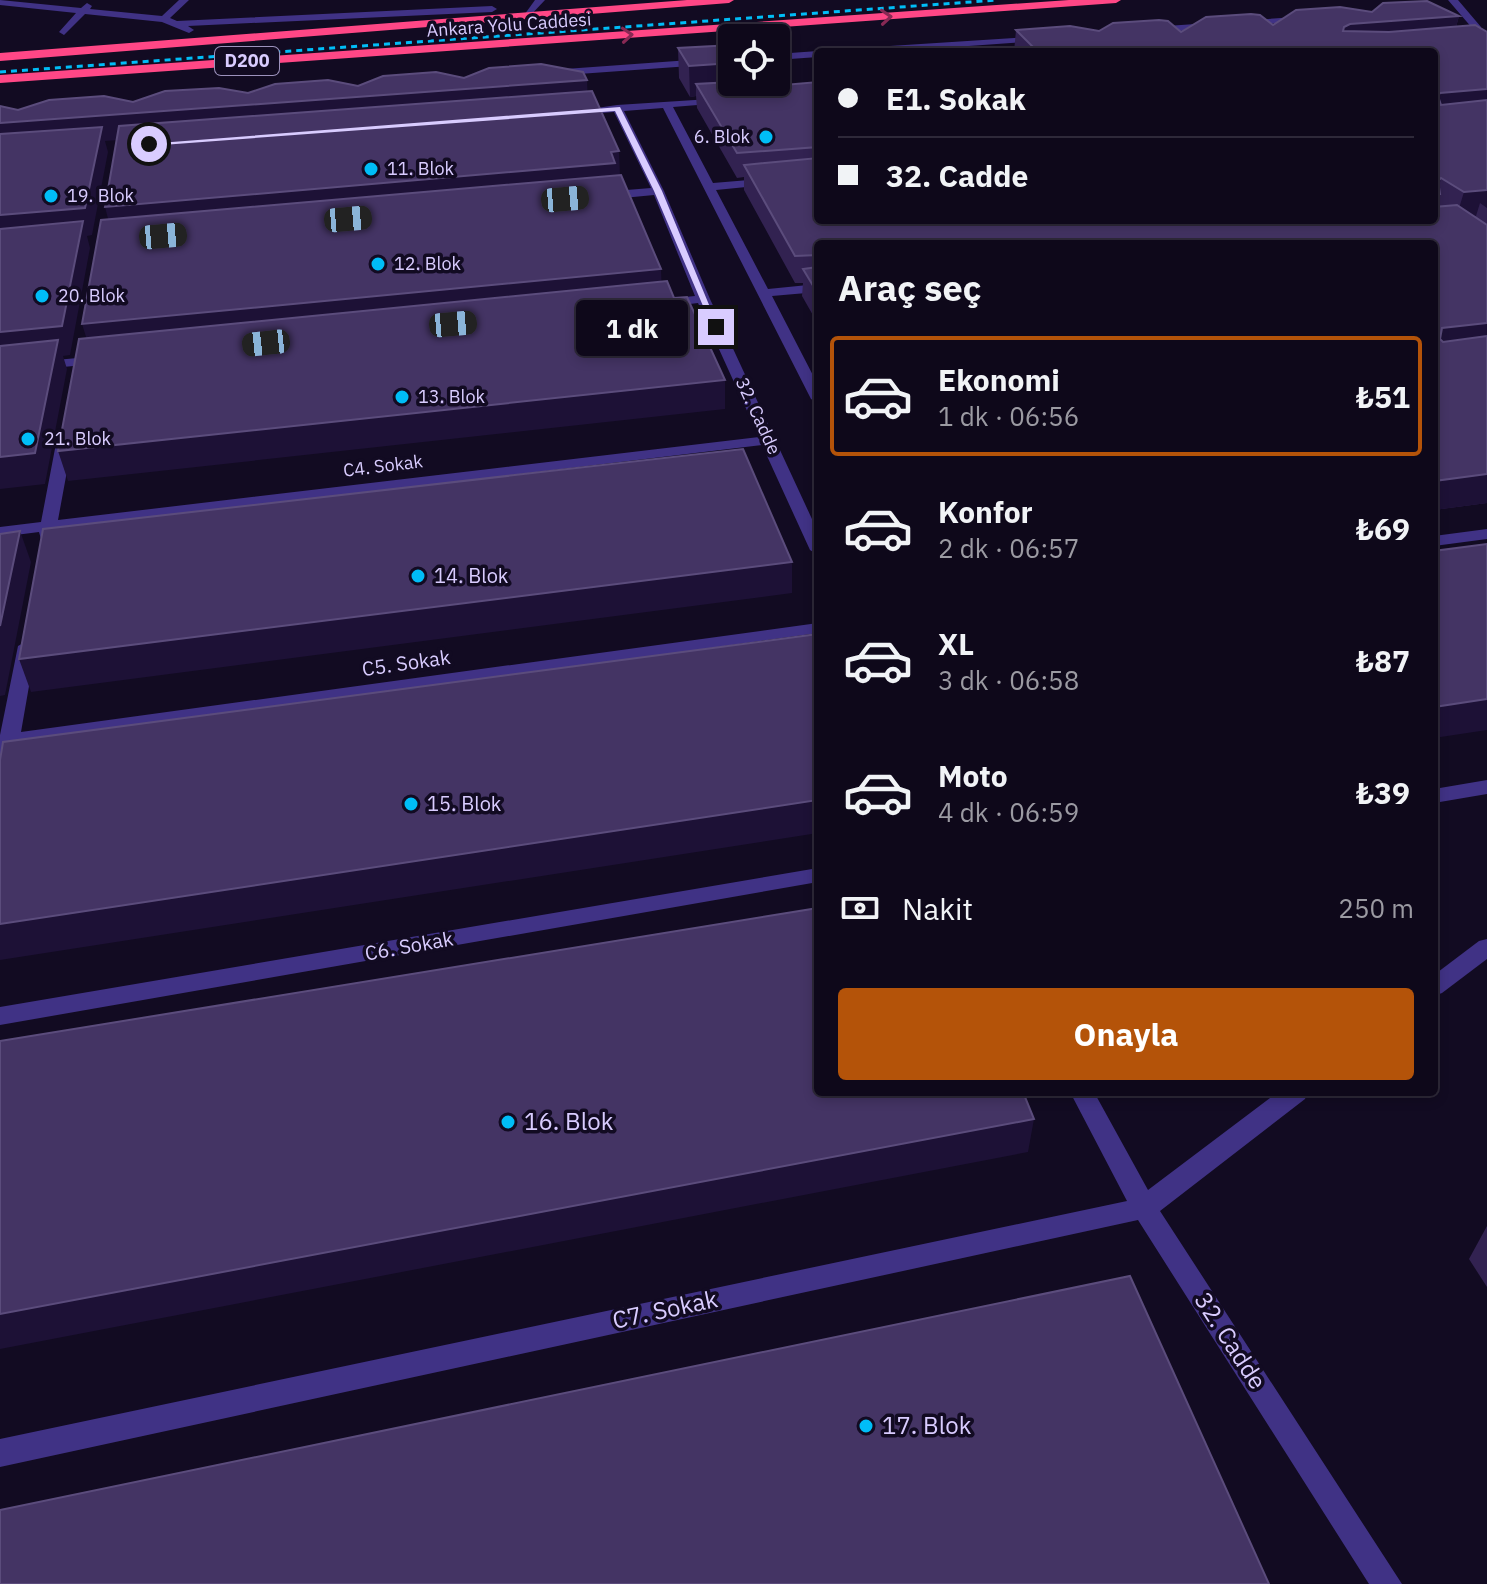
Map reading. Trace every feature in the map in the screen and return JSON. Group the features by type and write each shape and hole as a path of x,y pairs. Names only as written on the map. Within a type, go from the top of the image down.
{"highway":[{"name":"Ankara Yolu Caddesi","path":"0,57 411,24 495,9 525,16 729,0"},
{"name":"Ankara Yolu Caddesi","path":"0,79 1116,0"},
{"path":"0,45 194,33 291,19 411,24"},
{"path":"0,88 493,44"}],"street":[{"path":"64,32 93,0"},
{"path":"164,19 184,0"},
{"path":"525,16 540,0"},
{"path":"1453,0 1478,29 1482,41 1463,39"},
{"path":"0,2 164,19 194,33"},
{"path":"177,24 495,9"},
{"path":"1144,30 1318,18"},
{"path":"898,48 1049,37"},
{"path":"790,56 814,54"},
{"path":"541,74 718,61"},
{"path":"555,113 742,99"},
{"path":"667,105 814,391"},
{"name":"32. Cadde","path":"617,108 658,191 703,299 814,541"},
{"path":"707,187 814,177"},
{"path":"594,197 658,191"},
{"path":"764,293 814,288"},
{"path":"656,304 703,299"},
{"path":"0,369 110,359"},
{"path":"43,557 68,422"},
{"name":"C4. Sokak","path":"0,532 770,440"},
{"path":"1438,540 1487,534"},
{"name":"C5. Sokak","path":"5,741 814,629"},
{"path":"0,795 5,741 29,633"},
{"path":"1438,795 1487,787"},
{"name":"C6. Sokak","path":"0,1016 814,876"},
{"path":"1438,984 1487,947"},
{"name":"32. Cadde","path":"1084,1096 1144,1208 1387,1584"},
{"name":"C7. Sokak","path":"0,1453 1144,1208 1291,1096"}],"building":[{"path":"1427,1 1459,16 1350,24 1343,31 1389,32 1475,25 1487,32 1487,89 1440,93 1438,96 1438,48 1034,48 1016,30 1070,26 1099,31 1113,23 1159,20 1168,21 1181,32 1206,17 1260,15 1273,25 1296,10 1340,7 1372,12 1383,3"},
{"path":"718,46 718,64 689,66 678,48"},
{"path":"541,64 583,72 587,80 0,123 0,106 18,110 49,100 104,96 133,102 165,91 219,88 248,93 275,84 328,80 358,86 383,76 436,72 464,78 489,68"},
{"name":"6. Blok","path":"814,82 814,147 737,153 696,84 718,83 718,96 790,96 790,84"},
{"path":"592,91 619,151 611,152 615,163 105,207 119,126"},
{"path":"1438,96 1441,105 1487,100 1487,190 1464,192 1441,178 1438,181"},
{"path":"102,127 85,208 0,215 0,134"},
{"path":"814,158 814,224 1438,224 1438,207 1457,205 1487,225 1487,323 1442,328 1440,339 1443,342 1487,336 1487,474 1438,480 1438,240 814,240 814,255 795,256 744,165"},
{"name":"12. Blok","path":"621,175 661,269 82,324 101,220"},
{"name":"20. Blok","path":"83,221 62,326 0,332 0,229"},
{"path":"814,268 814,287 803,269"},
{"path":"667,281 674,298 687,297 725,380 58,451 79,339"},
{"path":"58,340 35,453 0,457 0,346"},
{"name":"14. Blok","path":"743,449 792,562 19,659 43,529"},
{"path":"20,531 0,626 0,534"},
{"path":"1487,544 1487,699 1438,706 1438,550"},
{"name":"15. Blok","path":"814,635 814,801 0,924 0,760 3,742"},
{"name":"16. Blok","path":"814,909 814,1096 1025,1096 1034,1119 0,1314 0,1041"},
{"name":"17. Blok","path":"1130,1276 1269,1584 0,1584 0,1510"}],"railway":[{"path":"0,72 998,0"}],"place":[{"name":"6. Blok","path":"766,137"},
{"name":"11. Blok","path":"371,169"},
{"name":"19. Blok","path":"51,196"},
{"name":"12. Blok","path":"378,264"},
{"name":"20. Blok","path":"42,296"},
{"name":"13. Blok","path":"402,397"},
{"name":"21. Blok","path":"28,439"},
{"name":"14. Blok","path":"418,576"},
{"name":"15. Blok","path":"411,804"},
{"name":"16. Blok","path":"508,1122"},
{"name":"17. Blok","path":"866,1426"}],"route":[{"path":"149,144 617,108 658,191 716,327"}]}
